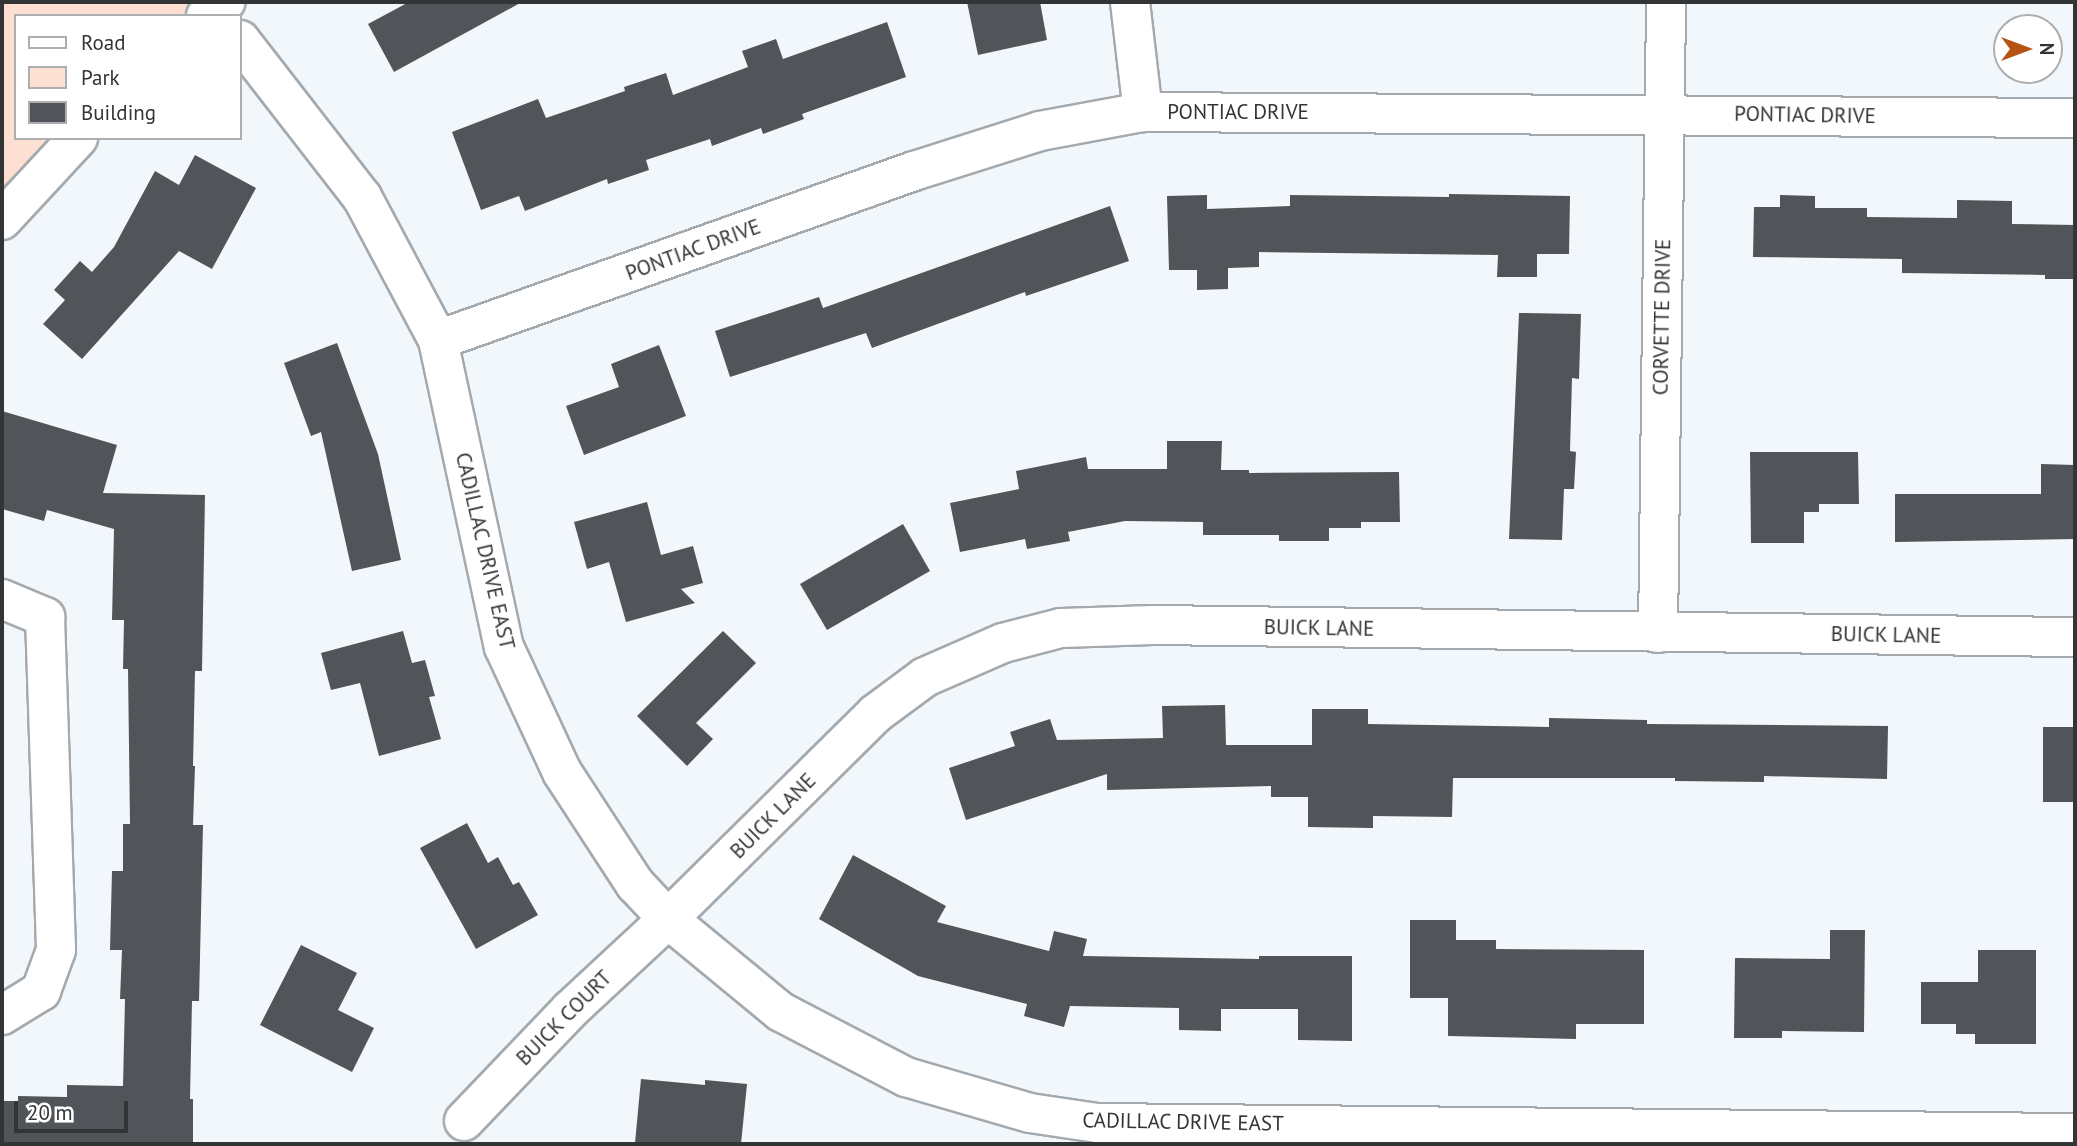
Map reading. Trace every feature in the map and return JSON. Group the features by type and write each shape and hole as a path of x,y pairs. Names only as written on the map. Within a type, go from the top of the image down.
{"street":[{"path":"1130,2 1143,112"},
{"name":"CORVETTE DRIVE","path":"1658,633 1666,2"},
{"name":"CADILLAC DRIVE EAST","path":"242,43 362,197 438,340 503,647 562,772 635,884 668,919 781,1012 906,1077 1030,1114 1097,1123 2075,1133"},
{"name":"PONTIAC DRIVE","path":"438,340 914,170 1040,131 1143,112 2075,118"},
{"path":"2,220 76,140"},
{"path":"2,599 45,617 56,950 41,991 2,1015"},
{"name":"BUICK LANE","path":"668,919 875,715 925,677 1003,643 1061,628 1153,625 2075,637"},
{"name":"BUICK COURT","path":"464,1121 570,1010 668,919"}],"green space":[{"path":"2,2 225,2 209,14 14,14 14,140 76,140 2,220"}],"building":[{"path":"409,2 522,2 394,72 368,24"},
{"path":"967,2 1040,2 1047,40 978,55"},
{"path":"887,22 906,77 802,114 804,119 763,134 761,128 712,146 710,139 646,160 649,170 608,184 607,179 525,211 519,196 481,210 452,132 538,99 546,118 625,91 624,87 666,73 673,95 748,67 742,51 776,39 783,59"},
{"path":"195,155 256,188 212,269 179,251 82,359 43,324 65,300 54,290 80,261 92,272 114,247 155,171 179,185"},
{"path":"1449,194 1570,196 1569,254 1537,254 1537,277 1497,277 1498,255 1259,252 1259,267 1228,268 1228,289 1197,290 1197,270 1169,270 1167,196 1207,195 1207,209 1290,206 1290,195 1449,197"},
{"path":"1780,195 1815,196 1815,208 1867,208 1867,217 1957,218 1957,200 2012,201 2012,224 2075,225 2075,279 2045,279 2045,275 1902,273 1902,259 1753,257 1754,207 1780,207"},
{"path":"1110,206 1129,261 1026,296 1025,292 872,348 866,333 730,377 715,331 819,297 823,308"},
{"path":"1519,313 1581,314 1579,379 1572,378 1570,451 1576,452 1574,489 1564,489 1562,540 1509,539"},
{"path":"337,343 378,454 401,560 352,571 321,432 311,436 284,363"},
{"path":"659,345 686,416 584,455 566,406 619,387 611,364"},
{"path":"2,411 117,445 103,493 205,495 202,671 195,671 193,766 193,825 203,825 199,1001 192,1001 190,1099 193,1099 193,1144 2,1144 2,1101 18,1101 18,1096 67,1097 67,1085 123,1086 125,999 120,999 122,950 110,950 112,871 123,871 123,824 130,824 128,669 123,669 124,620 112,620 114,529 47,510 44,521 2,509"},
{"path":"1167,441 1222,441 1221,470 1249,470 1249,473 1399,472 1400,522 1361,522 1361,528 1329,528 1329,541 1279,541 1279,535 1203,535 1203,522 1125,521 1068,532 1070,541 1027,549 1025,539 960,552 950,503 1019,489 1016,471 1086,457 1088,469 1167,469"},
{"path":"1750,452 1858,452 1859,504 1819,504 1819,512 1804,512 1804,543 1751,543"},
{"path":"2041,464 2075,465 2075,539 1895,542 1895,494 2041,494"},
{"path":"647,502 661,555 693,546 703,583 681,589 695,603 626,622 609,562 587,569 574,522"},
{"path":"903,524 930,571 827,630 800,584"},
{"path":"403,631 412,663 425,660 435,696 429,697 441,739 379,756 360,683 331,690 321,653"},
{"path":"723,631 756,663 696,723 713,739 687,766 637,716"},
{"path":"1225,705 1226,745 1312,745 1312,709 1368,709 1368,724 1549,727 1549,718 1647,720 1647,724 1888,726 1887,779 1764,776 1764,782 1675,781 1675,778 1453,778 1452,817 1373,816 1373,828 1308,827 1308,797 1271,797 1271,786 1107,790 1107,774 966,820 949,768 1015,746 1010,732 1050,719 1057,740 1163,738 1162,706"},
{"path":"2043,727 2075,727 2075,802 2043,802"},
{"path":"467,823 488,863 498,857 513,885 519,882 538,915 476,949 420,848"},
{"path":"853,855 946,906 937,922 1049,951 1054,931 1087,939 1083,956 1259,959 1259,956 1352,956 1352,1041 1298,1040 1298,1009 1221,1009 1221,1031 1179,1030 1179,1008 1070,1006 1064,1027 1024,1016 1027,1004 918,976 819,919"},
{"path":"1410,920 1456,920 1456,940 1496,940 1496,949 1644,950 1644,1024 1576,1024 1576,1039 1448,1036 1448,998 1410,998"},
{"path":"1830,930 1865,930 1864,1032 1782,1031 1782,1038 1734,1038 1735,958 1830,959"},
{"path":"301,945 357,973 338,1010 374,1028 352,1072 260,1025"},
{"path":"1978,950 2036,950 2036,1044 1975,1044 1975,1034 1956,1034 1956,1024 1921,1024 1921,982 1978,982"},
{"path":"641,1079 705,1085 705,1080 747,1084 741,1144 635,1143"}]}
